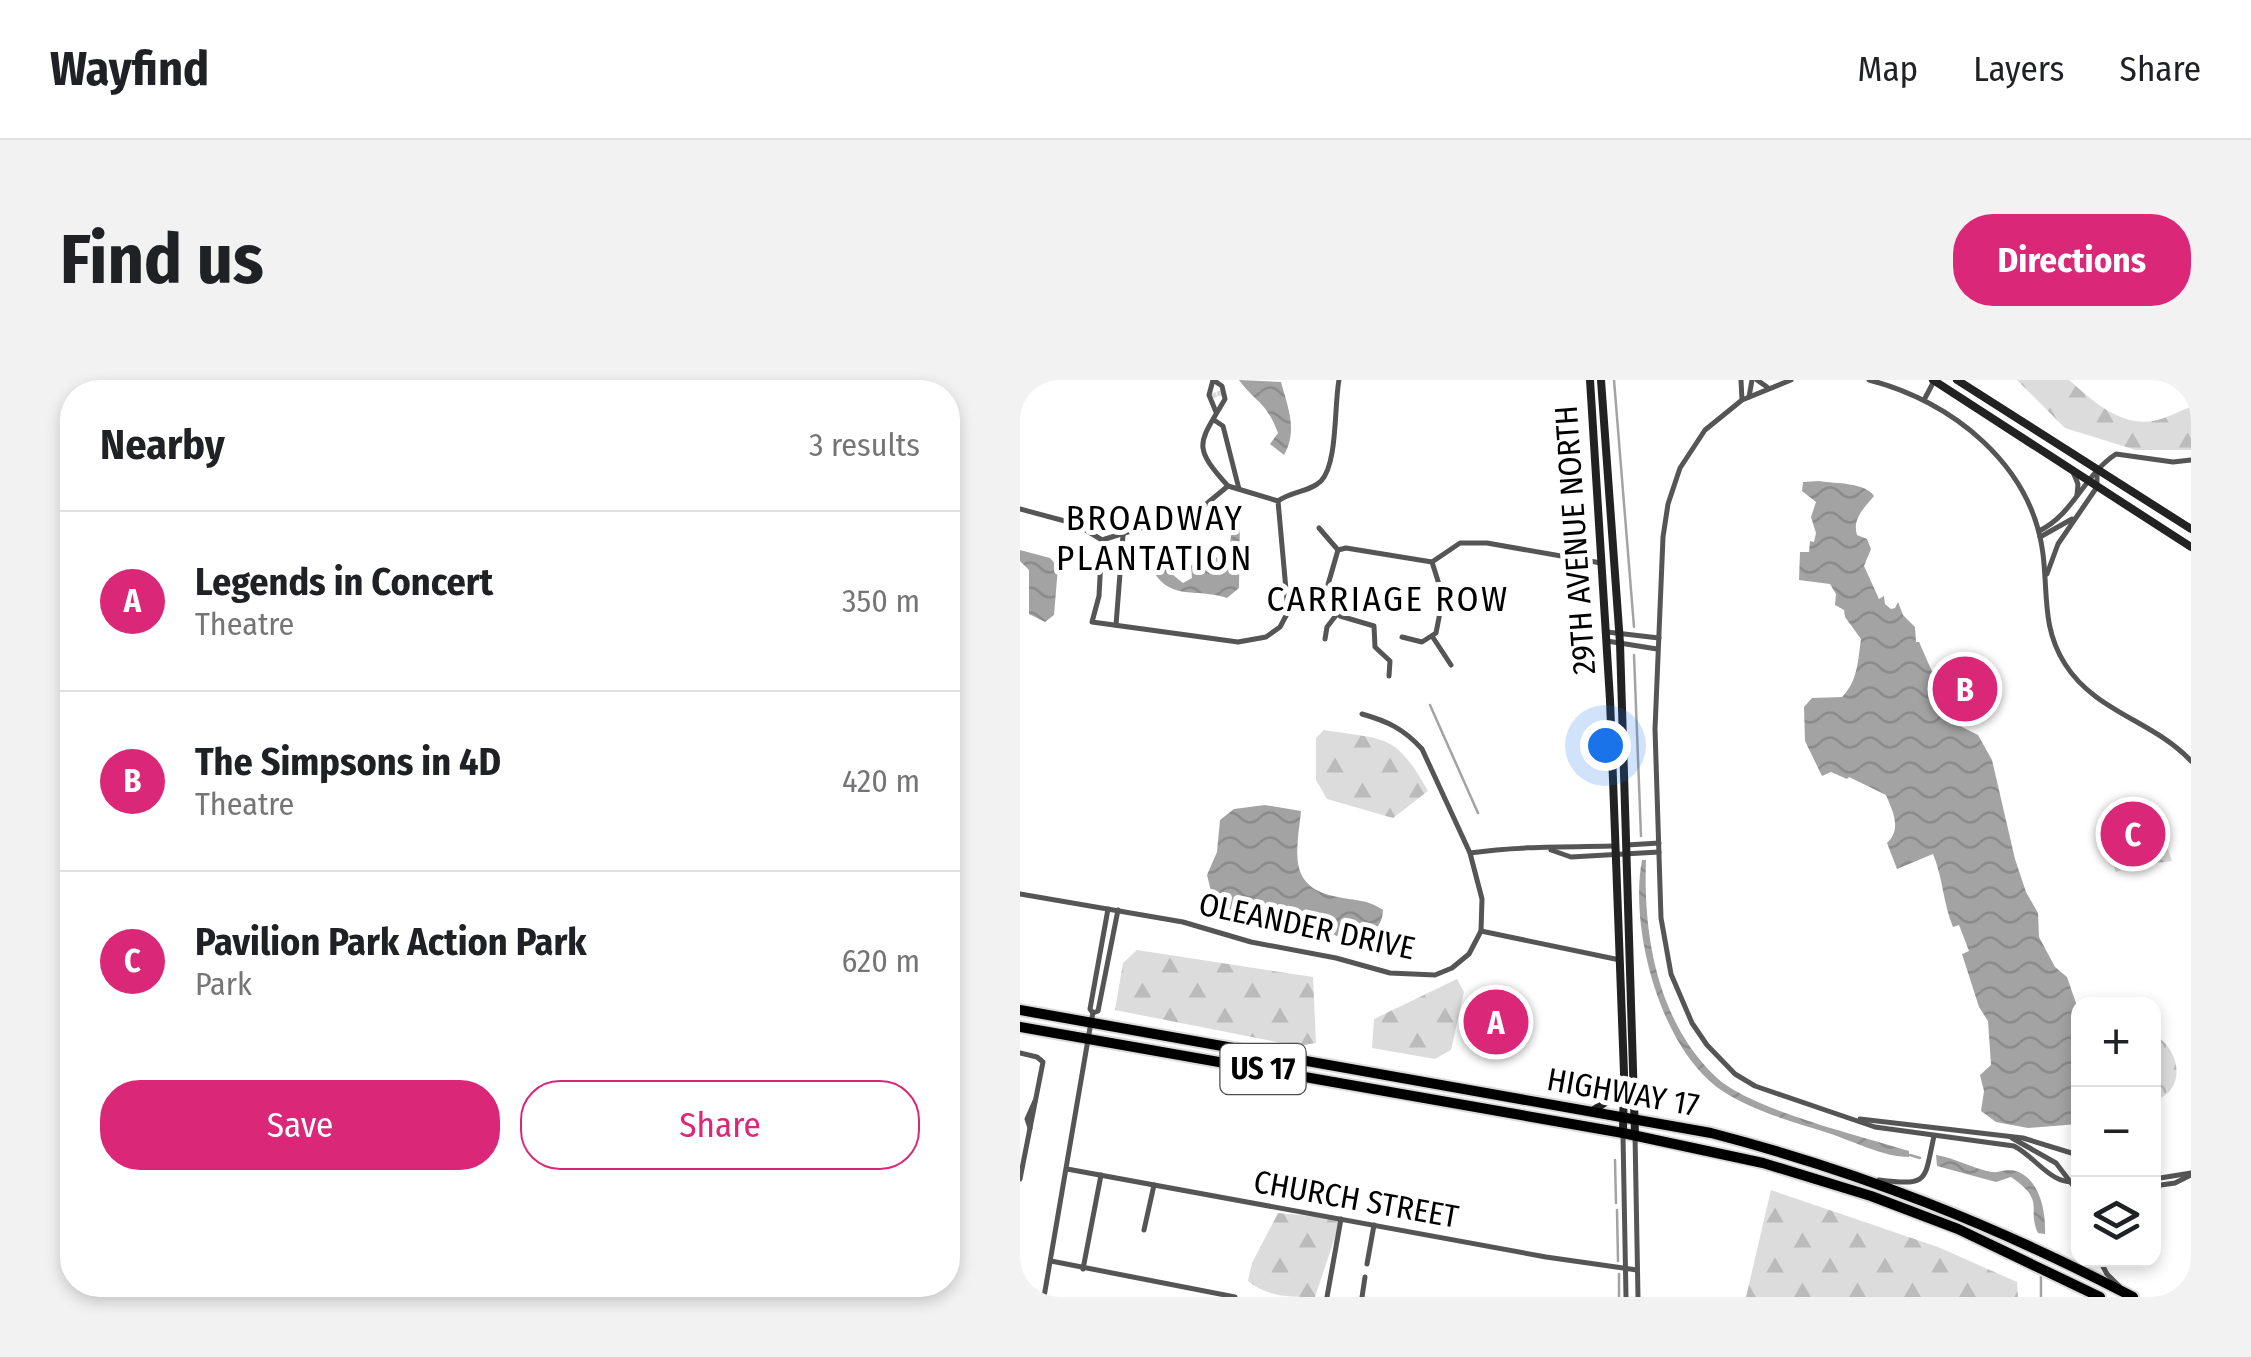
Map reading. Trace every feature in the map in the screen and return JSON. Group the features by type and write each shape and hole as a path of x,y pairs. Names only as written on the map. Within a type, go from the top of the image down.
{"highway":[{"name":"HIGHWAY 17","path":"1020,1010 1092,1018 1711,1134 1870,1179 2023,1241 2133,1297"},
{"name":"HIGHWAY 17","path":"1020,1027 1629,1134 1763,1162 1909,1209 2024,1258 2100,1297"}],"main road":[{"name":"29TH AVENUE NORTH","path":"1590,380 1606,637 1624,1073 1630,1118"},
{"name":"29TH AVENUE NORTH","path":"1600,380 1620,638 1627,850 1629,1134"},
{"path":"1933,380 2191,547"},
{"path":"1957,380 2191,529"},
{"path":"1590,1112 1613,1097 1624,1073"}],"street":[{"path":"1216,391 1214,413 1201,450 1204,460 1228,486 1278,500 1311,488 1324,476 1339,380"},
{"path":"1742,380 1746,398"},
{"path":"1746,398 1754,380 1770,388"},
{"path":"1791,380 1746,398 1705,430 1676,476 1663,537 1655,728 1661,918 1671,974 1707,1046 1736,1074 1756,1086 1856,1119 2014,1146 2056,1179 2071,1180"},
{"path":"1869,380 1924,401 1963,424 1996,454 2022,492 2039,534 2050,632 2066,666 2103,703 2160,734 2191,761"},
{"path":"1924,401 1933,380"},
{"path":"1214,413 1225,399 1223,389 1216,391"},
{"path":"1216,391 1214,413 1223,426 1239,489"},
{"path":"1216,391 1222,405"},
{"path":"2044,582 2058,544 2081,511 2097,470 2116,454 2173,462 2191,460"},
{"path":"2072,471 2078,484 2076,498"},
{"path":"2039,534 2064,516 2076,498 2093,484"},
{"path":"1020,509 1076,524 1102,540 1199,510 1228,486"},
{"path":"1102,540 1099,596 1092,622 1255,642 1280,627 1288,612 1278,500"},
{"path":"2039,534 2056,531 2081,511"},
{"path":"1318,528 1338,550"},
{"path":"1116,625 1122,535"},
{"path":"1338,550 1432,562 1460,543 1486,544 1601,563"},
{"path":"1338,550 1326,595 1337,614 1374,626 1375,646 1390,661 1389,676"},
{"path":"1402,637 1422,642 1436,634 1443,597 1432,562"},
{"path":"1325,639 1327,627 1337,614"},
{"path":"1432,636 1452,666"},
{"path":"1606,637 1658,638"},
{"path":"1620,638 1658,649"},
{"path":"1362,714 1391,722 1422,749 1470,853 1482,900 1481,932 1620,960"},
{"path":"1627,850 1658,843"},
{"path":"1470,853 1502,848 1659,852"},
{"name":"OLEANDER DRIVE","path":"1020,894 1183,922 1260,944 1401,975 1435,974 1452,968 1469,954 1481,932"},
{"path":"1044,1297 1108,908"},
{"path":"1092,1018 1098,1011 1118,910"},
{"path":"1020,1053 1043,1062 1020,1180"},
{"path":"1870,1179 1904,1184 1918,1181 1929,1167 1936,1133"},
{"path":"1936,1133 2009,1137 2071,1153"},
{"name":"29TH AVENUE NORTH","path":"1629,1134 1638,1297"},
{"name":"29TH AVENUE NORTH","path":"1626,1297 1629,1134"},
{"path":"2009,1137 2048,1156 2072,1177"},
{"name":"CHURCH STREET","path":"1068,1169 1637,1270"},
{"path":"2161,1180 2191,1174"},
{"path":"1083,1269 1101,1175"},
{"path":"1144,1230 1154,1185"},
{"path":"1327,1297 1341,1219"},
{"path":"1367,1264 1374,1225"},
{"path":"1051,1261 1235,1297"},
{"path":"2102,1267 2133,1297"},
{"path":"1362,1297 1365,1277"},
{"path":"1162,1297 1164,1284"}],"green space":[{"path":"2017,380 2069,380 2107,410 2141,422 2191,407 2191,450 2136,450 2065,428"},
{"path":"1324,730 1387,742 1407,758 1428,791 1393,818 1327,799 1316,780 1316,738"},
{"path":"2142,800 2148,812 2154,809 2172,861 2116,872 2100,828"},
{"path":"1137,950 1313,977 1316,1043 1297,1046 1115,1010 1123,963"},
{"path":"1457,979 1464,992 1451,1050 1435,1059 1372,1048 1374,1019"},
{"path":"2161,1039 2170,1050 2176,1069 2176,1079 2161,1097"},
{"path":"1771,1190 1938,1247 2017,1282 2018,1297 1746,1297"},
{"path":"1278,1213 1341,1219 1315,1297 1271,1293 1248,1281 1252,1263"}],"water":[{"path":"1239,380 1281,382 1291,428 1284,455 1270,444 1278,433 1269,414"},
{"path":"1803,482 1857,486 1874,496 1856,524 1857,535 1867,539 1871,549 1864,566 1879,599 1884,596 1891,609 1898,602 1903,615 1915,627 1916,642 1950,712 1950,721 1978,735 1992,760 2015,859 2038,913 2039,937 2055,967 2067,977 2074,997 2071,1125 2028,1128 1996,1122 1981,1111 1984,1091 1980,1075 1991,1065 1988,1021 1979,1007 1962,954 1969,951 1959,925 1953,927 1933,854 1897,869 1887,843 1895,826 1886,795 1849,777 1831,772 1822,776 1805,741 1804,707 1812,698 1842,697 1856,670 1861,639 1844,610 1835,605 1836,594 1830,584 1799,580 1800,552 1809,552 1816,533 1811,517 1816,502 1802,491"},
{"path":"1240,518 1239,588 1227,598 1183,592 1157,577 1150,565 1158,563 1183,583 1192,578 1191,566 1196,558 1208,555 1221,559 1229,552 1233,521"},
{"path":"1020,550 1050,558 1058,567 1054,615 1045,622 1029,614 1029,570 1020,561"},
{"path":"1265,805 1301,811 1297,853 1302,876 1321,892 1383,910 1375,929 1343,939 1323,929 1283,933 1268,930 1223,906 1212,895 1207,875 1217,852 1220,820 1234,809"},
{"path":"1642,860 1646,860 1648,919 1658,977 1681,1032 1697,1056 1717,1078 1755,1101 1909,1151 1909,1157 1879,1152 1760,1110 1721,1090 1700,1071 1681,1046 1654,985 1640,919"},
{"path":"1936,1155 1985,1171 2013,1170 2024,1175 2040,1197 2045,1234 2038,1233 2029,1193 2011,1177 1996,1182 1937,1166"}],"waterway":[{"path":"1614,380 1634,627"},
{"path":"1634,655 1641,836"},
{"path":"1430,705 1478,813"},
{"path":"1910,1155 1920,1158"},
{"path":"1615,1160 1616,1203"},
{"path":"1617,1210 1618,1261"},
{"path":"1619,1274 1619,1297"},
{"path":"2041,1275 2041,1297"}],"tunnel":[{"path":"1219,391 1220,396"},
{"path":"1213,393 1215,398"}],"place":[{"name":"The Simpsons in 4D","path":"1965,689"},
{"name":"Pavilion Park Action Park","path":"2133,834"},
{"name":"Legends in Concert","path":"1496,1022"}],"district":[{"name":"BROADWAY PLANTATION","path":"1155,538"},
{"name":"CARRIAGE ROW","path":"1388,599"}]}
